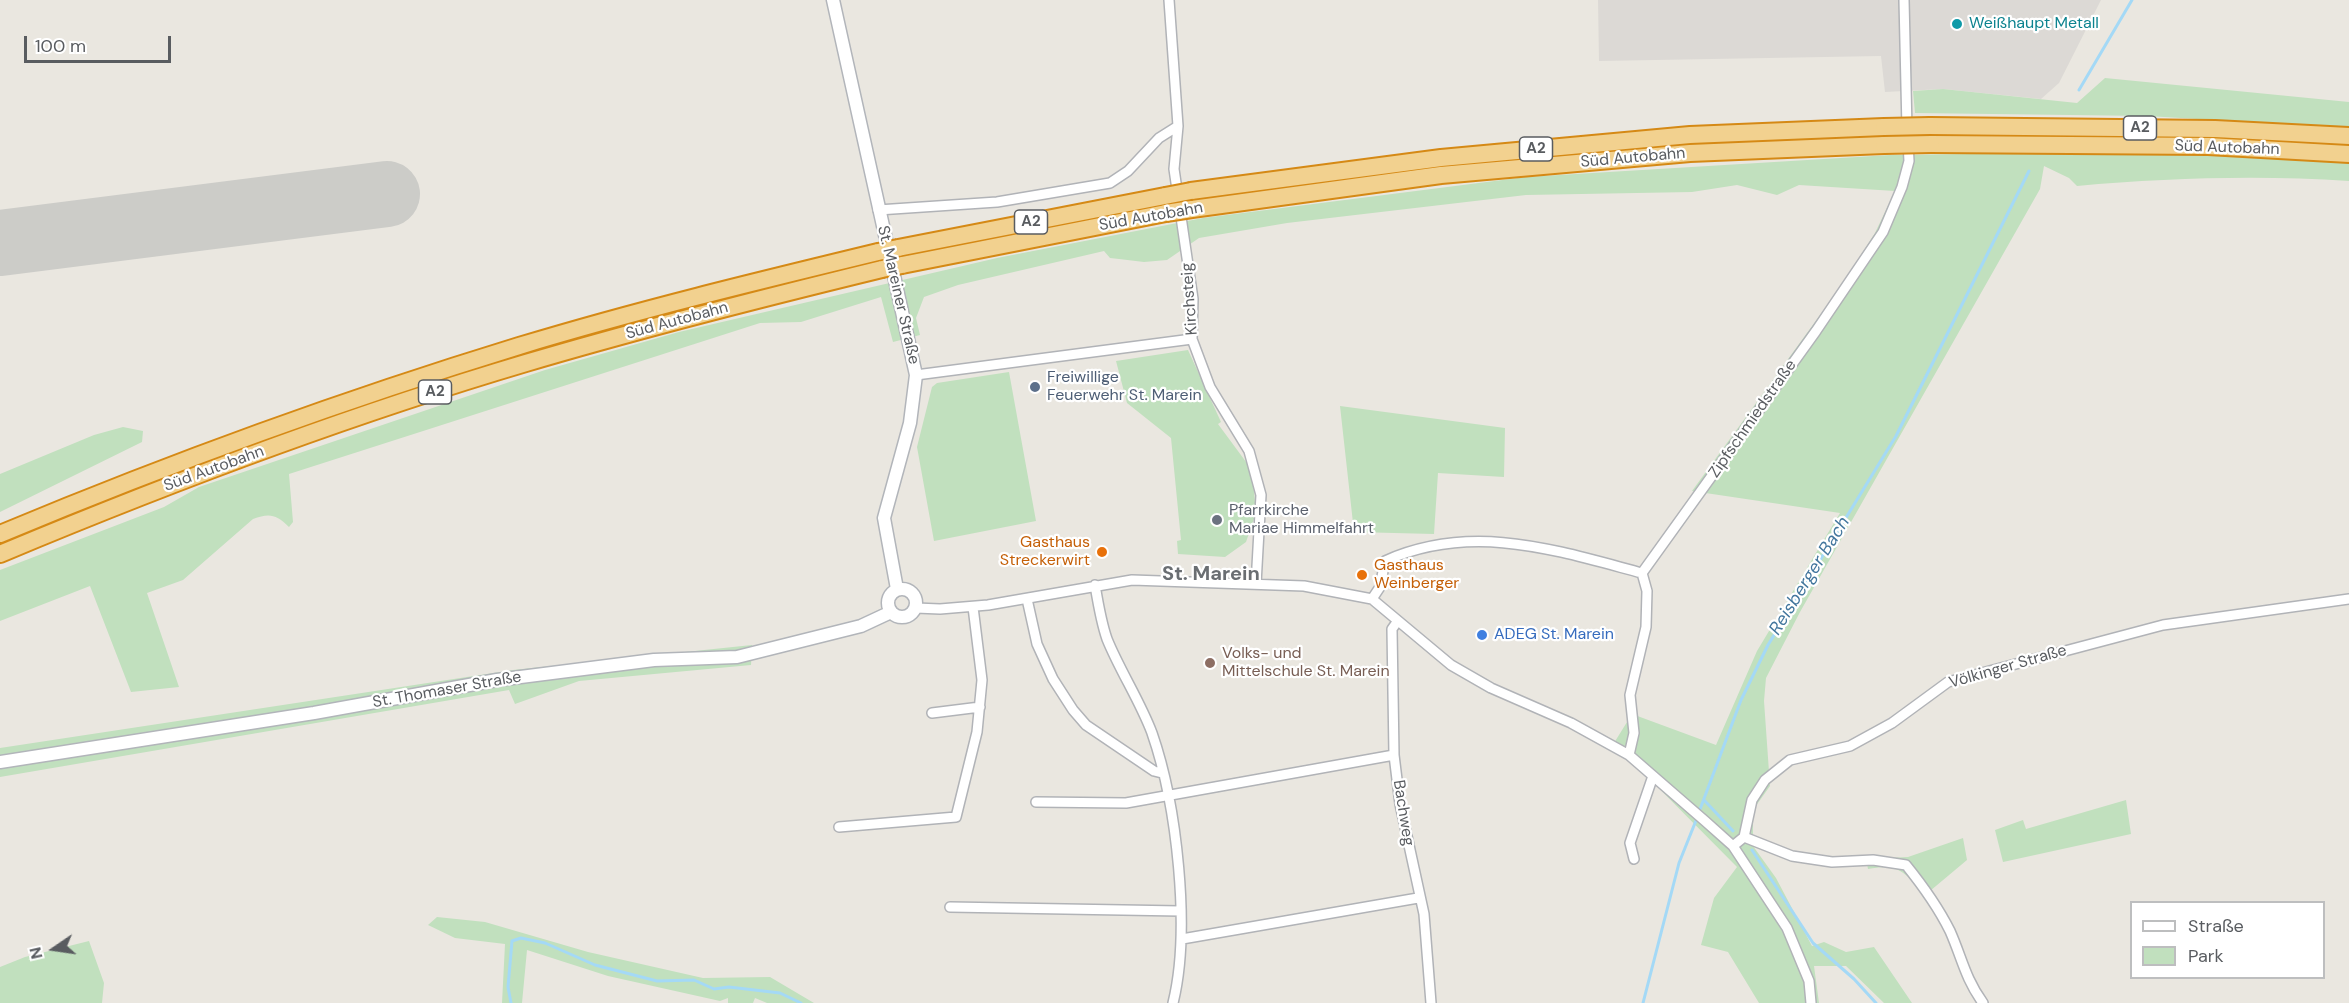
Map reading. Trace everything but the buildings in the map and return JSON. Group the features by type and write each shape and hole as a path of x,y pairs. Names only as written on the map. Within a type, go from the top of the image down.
{"highway":[{"name":"Süd Autobahn","path":"0,534 169,466 314,414 519,346 690,298 878,252 1191,191 1441,158 1690,135 1930,126 2204,129 2349,136"},
{"name":"Süd Autobahn","path":"0,554 186,479 335,425 524,363 696,315 882,269 1166,213 1441,175 1690,153 1930,144 2196,146 2349,154"}],"main road":[{"name":"St. Mareiner Straße","path":"832,0 916,375 910,423 884,518 897,589"},
{"path":"903,588 912,592 916,608 906,616 898,616 891,612 888,605 889,597 897,589 903,588"},
{"name":"St. Thomaser Straße","path":"0,762 314,713 497,680 654,660 737,657 861,626 891,612"}],"street":[{"name":"Kirchsteig","path":"1169,0 1178,126 1174,169 1192,299 1192,339 1210,387 1249,451 1261,495 1256,584"},
{"name":"Zipfschmiedstraße","path":"1642,573 1816,331 1883,232 1902,188 1909,161 1905,91 1904,0"},
{"path":"878,210 997,202 1110,183 1128,171 1159,138 1178,126"},
{"path":"916,375 1192,339"},
{"path":"1372,599 1380,587 1385,561 1413,548 1446,543 1512,542 1642,573 1647,591 1646,627 1630,695 1634,733 1629,755"},
{"path":"916,608 940,609 973,606 1027,599 1132,580 1304,586 1372,599 1443,659 1491,688 1571,723 1629,755 1705,821 1732,846 1787,928 1809,981 1811,1003"},
{"path":"1095,585 1107,637 1152,733 1168,796 1177,858 1182,939 1179,981 1173,1003"},
{"path":"1027,599 1037,644 1053,679 1072,710 1086,725 1154,771 1162,773"},
{"name":"Völkinger Straße","path":"1744,837 1752,800 1765,780 1790,760 1850,746 1892,723 1948,682 2163,625 2349,599"},
{"path":"839,827 956,817 977,732 980,707 981,659 973,606"},
{"name":"Bachweg","path":"1397,622 1392,629 1394,755 1400,804 1418,897 1424,914 1431,1003"},
{"path":"932,713 980,707"},
{"path":"1036,802 1126,803 1394,755"},
{"path":"1634,860 1630,843 1653,777"},
{"path":"1732,846 1744,837 1792,856 1832,862 1873,860 1906,865 1931,896 1950,932 1969,984 1983,1003"},
{"path":"1182,939 1418,897"},
{"path":"950,907 1180,911"}],"shaded area":[{"path":"1598,0 2101,0 2059,83 2041,99 1943,89 1885,92 1881,56 1599,61"}],"green space":[{"path":"2105,78 2349,102 2349,128 2147,116 1915,113 1913,91 1943,89 2077,103"},
{"path":"2180,153 2349,163 2349,181 2213,178 2077,186 2069,178 2044,166 2040,189 1800,612 1766,678 1764,701 1770,786 1753,810 1753,846 1776,878 1812,946 1824,942 1846,952 1874,947 1912,1003 1884,1003 1846,966 1814,966 1819,1003 1759,1003 1728,952 1701,945 1714,898 1737,867 1614,743 1632,714 1716,745 1757,651 1840,513 1692,491 1839,289 1875,233 1895,191 1799,185 1777,195 1737,185 1692,192 1526,195 1287,223 1199,238 1167,260 1144,262 1110,258 1104,251 958,285 924,297 916,318 920,335 893,342 881,297 801,322 760,323 289,474 293,522 289,527 280,519 272,516 253,519 183,580 147,593 179,687 131,692 90,586 0,621 0,570 164,507 199,487 545,370 679,332 997,258 1203,218 1526,177 1890,155"},
{"path":"1188,350 1221,422 1218,424 1252,470 1256,513 1246,542 1225,557 1178,554 1177,541 1181,540 1171,438 1127,403 1116,361"},
{"path":"1009,372 1036,521 934,541 917,447 932,387 937,383"},
{"path":"1340,406 1505,428 1504,477 1438,473 1434,534 1354,532"},
{"path":"123,427 143,431 142,442 0,512 0,474 94,435"},
{"path":"752,645 751,665 579,681 515,704 509,690 0,777 0,748 513,670"},
{"path":"2126,800 2131,834 2003,862 1995,830 2023,820 2026,829"},
{"path":"1963,838 1967,860 1924,896 1907,876 1895,869 1879,867 1868,869 1866,859 1908,857"},
{"path":"437,917 485,922 588,952 703,978 770,977 814,1003 767,1003 755,998 753,1003 728,1003 728,998 720,1001 608,976 527,950 522,1003 502,1003 505,944 455,938 428,925"},
{"path":"89,941 104,983 102,1003 0,1003 0,967 25,957"}],"waterway":[{"name":"Reisberger Bach","path":"2079,90 2132,0"},
{"name":"Reisberger Bach","path":"1699,812 1741,700 1768,645 1896,436 2029,171"},
{"path":"1704,800 1733,831"},
{"name":"Reisberger Bach","path":"1643,1003 1679,863 1697,818"},
{"path":"1752,850 1813,943 1854,979 1876,1003"},
{"path":"511,1003 508,987 512,941 521,938 545,943 595,965 657,981 694,980 714,989 729,987 780,993 801,1003"}],"runway":[{"path":"0,243 387,194"}],"place":[{"name":"Weißhaupt Metall","path":"1957,24"},
{"name":"Freiwillige Feuerwehr St. Marein","path":"1035,387"},
{"name":"Pfarrkirche Mariae Himmelfahrt","path":"1217,520"},
{"name":"Gasthaus Streckerwirt","path":"1102,552"},
{"name":"Gasthaus Weinberger","path":"1362,575"},
{"name":"ADEG St. Marein","path":"1482,635"},
{"name":"Volks- und Mittelschule St. Marein","path":"1210,663"}],"district":[{"name":"St. Marein","path":"1211,575"}]}
